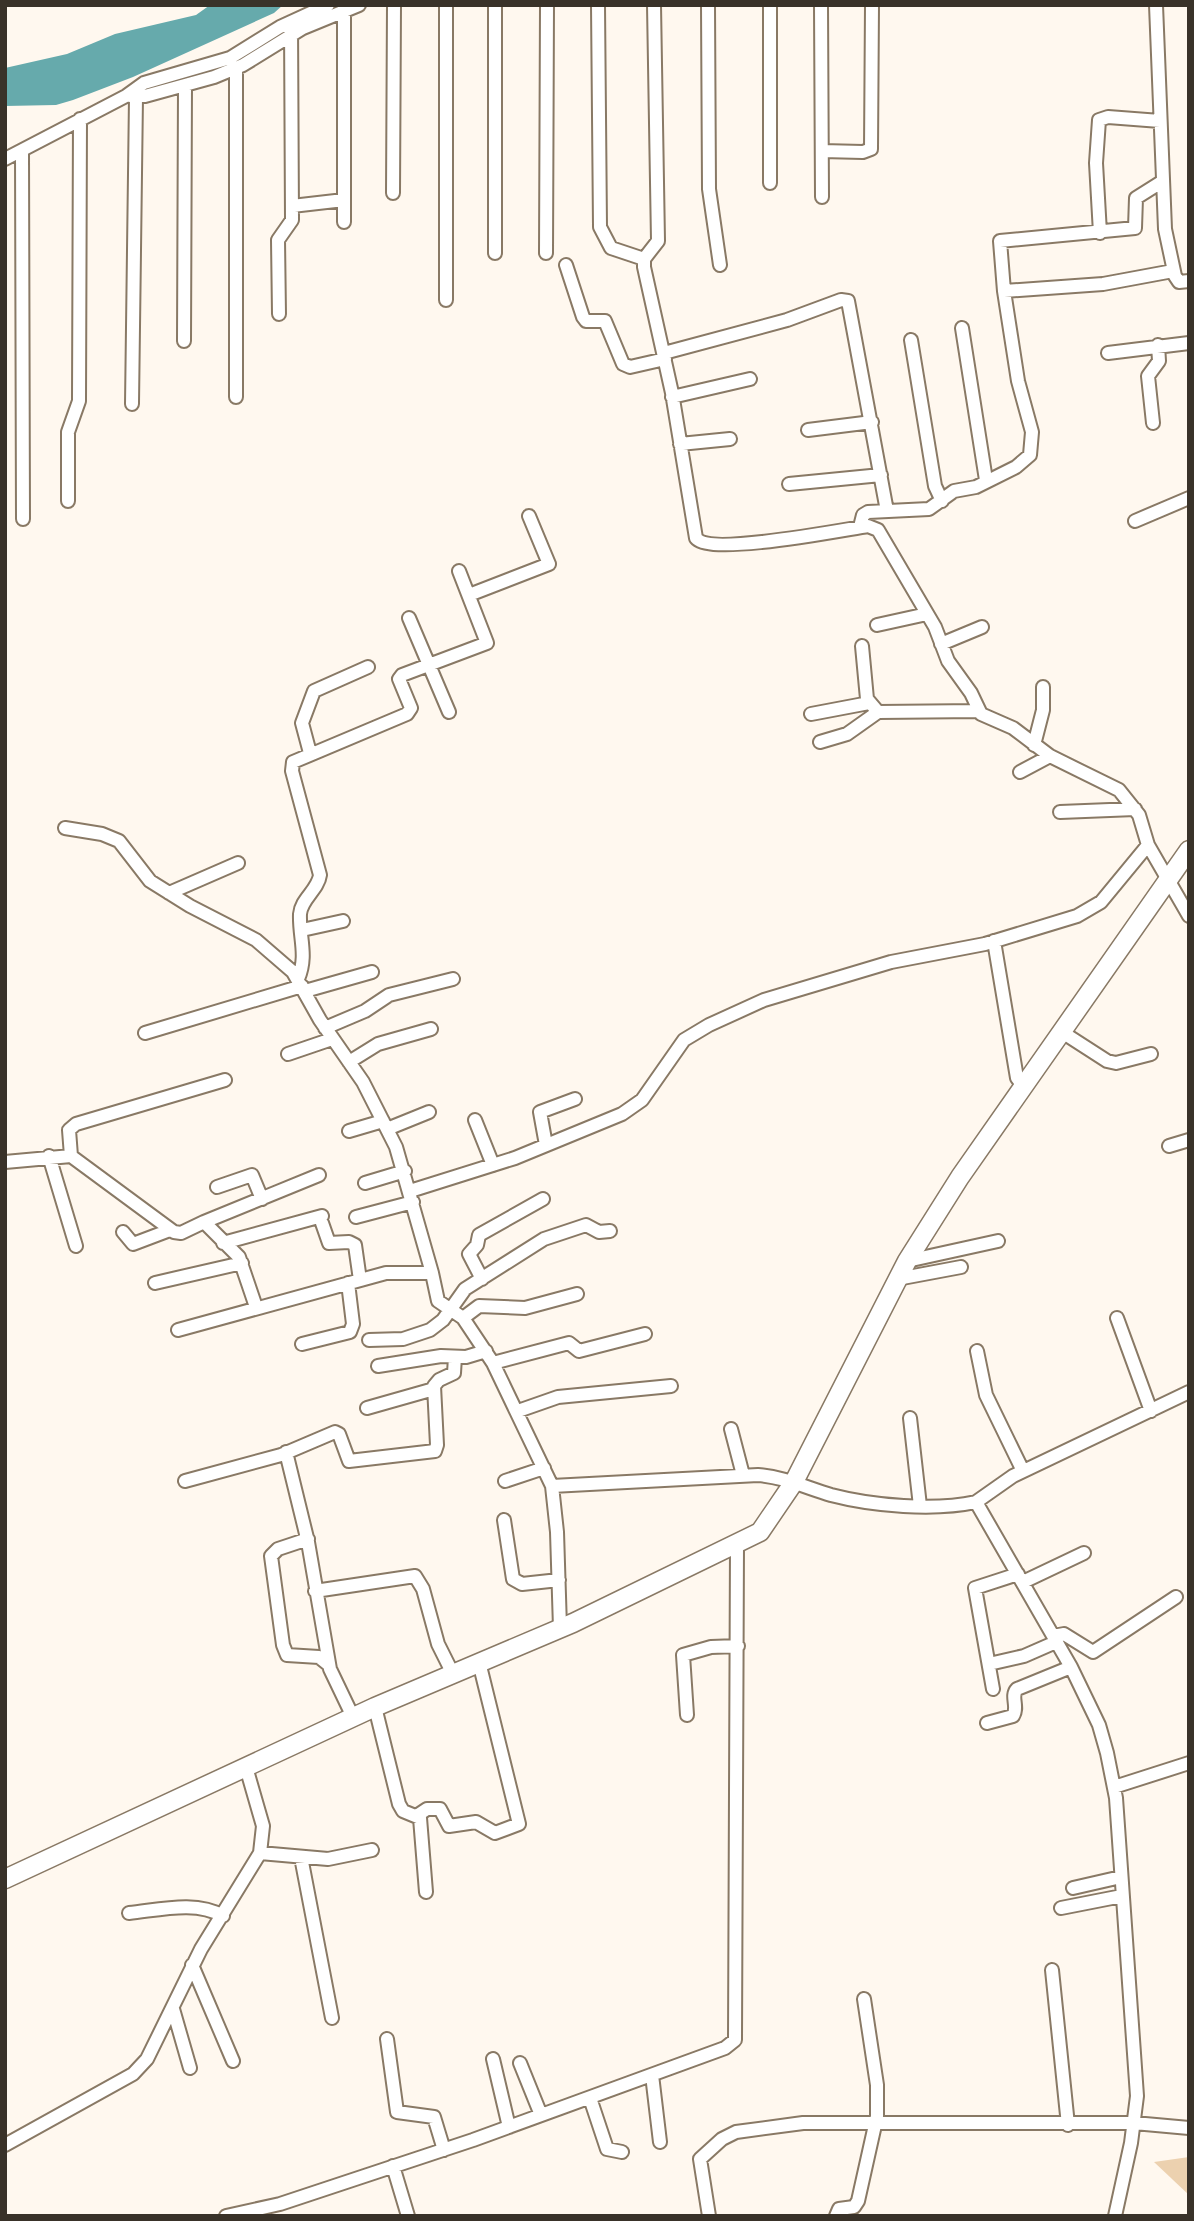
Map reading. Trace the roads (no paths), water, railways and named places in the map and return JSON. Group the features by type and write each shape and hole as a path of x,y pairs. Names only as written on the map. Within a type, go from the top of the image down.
{"highway":[{"path":"5,1879 374,1707 561,1628 760,1532 794,1482 907,1261 1020,1084 1062,1032 1189,850"}],"street":[{"path":"5,159 80,119 131,96 185,86 236,67 328,5"},
{"path":"132,404 131,96 144,83 230,58 292,28 359,5"},
{"path":"393,194 394,5"},
{"path":"446,5 446,300"},
{"path":"495,5 495,253"},
{"path":"547,5 547,253"},
{"path":"598,5 600,227 611,248 644,258"},
{"path":"644,258 658,241 654,5"},
{"path":"708,5 709,189 720,265"},
{"path":"769,183 770,5"},
{"path":"821,5 822,197"},
{"path":"822,151 863,152 871,149 872,5"},
{"path":"1156,5 1166,239 1173,271 1179,282 1189,281"},
{"path":"344,8 344,222"},
{"path":"279,314 278,240 291,224 292,206 292,28"},
{"path":"236,67 236,397"},
{"path":"184,341 185,86"},
{"path":"1100,233 1096,163 1099,120 1108,117 1160,121"},
{"path":"68,501 68,432 79,401 80,119"},
{"path":"22,151 23,519"},
{"path":"860,527 865,513 929,509 954,491 972,488 1016,467 1026,460 1033,448 1008,330 1000,241 1135,228 1136,198 1163,181"},
{"path":"292,206 344,200"},
{"path":"644,258 672,397 694,531 702,544 787,539 868,526 878,530 928,614 948,661 971,693 979,711 984,716 1013,728 1051,756 1109,782 1135,809 1143,823 1149,845 1189,916"},
{"path":"566,265 583,317 586,321 605,321 623,364 630,366 845,300 851,305 887,512"},
{"path":"1004,291 1103,284 1173,271"},
{"path":"962,327 986,480"},
{"path":"911,340 935,486 942,501"},
{"path":"1108,353 1189,343"},
{"path":"1153,423 1148,373 1159,361 1158,345"},
{"path":"672,397 750,379"},
{"path":"808,429 872,422"},
{"path":"680,444 730,439"},
{"path":"789,484 881,475"},
{"path":"1135,521 1189,498"},
{"path":"469,595 550,564 529,516"},
{"path":"301,985 304,961 301,909 318,884 320,875 292,766 296,759 407,714 411,708 400,677 487,643 459,571"},
{"path":"877,625 928,614"},
{"path":"410,618 449,712"},
{"path":"941,644 982,627"},
{"path":"820,742 856,729 873,708 863,646"},
{"path":"310,753 302,723 314,691 369,667"},
{"path":"1034,745 1043,710 1043,687"},
{"path":"811,714 873,708 979,711"},
{"path":"1020,772 1051,756"},
{"path":"1060,813 1135,809"},
{"path":"65,828 102,834 119,841 142,875 169,893 256,940 283,962 301,985 329,1034 349,1062 385,1125 405,1171 438,1301 463,1318 489,1357 518,1411 552,1486 561,1628"},
{"path":"356,1217 546,1145 633,1108 684,1040 709,1024 764,1000 891,962 994,941 1090,910 1101,902 1149,845"},
{"path":"169,893 239,863"},
{"path":"302,930 343,921"},
{"path":"994,941 1020,1084"},
{"path":"145,1033 301,985 372,972"},
{"path":"288,1054 329,1034 389,995 453,979"},
{"path":"349,1062 378,1044 431,1029"},
{"path":"1062,1032 1107,1061 1116,1063 1151,1054"},
{"path":"71,1156 69,1130 76,1124 225,1080"},
{"path":"546,1145 540,1112 575,1099"},
{"path":"349,1131 385,1125 429,1112"},
{"path":"475,1120 493,1165"},
{"path":"1169,1146 1189,1140"},
{"path":"49,1156 76,1246"},
{"path":"5,1162 71,1156 170,1230 181,1233 319,1175"},
{"path":"365,1183 405,1171"},
{"path":"217,1187 252,1175 262,1199"},
{"path":"482,1279 469,1254 477,1245 479,1235 543,1199"},
{"path":"223,1243 322,1219 329,1242 349,1242 355,1245 353,1324 350,1332 302,1345"},
{"path":"204,1222 242,1262 256,1307"},
{"path":"369,1340 421,1334 437,1325 459,1293 555,1234 586,1225 599,1232 610,1231"},
{"path":"123,1232 133,1244 170,1230"},
{"path":"907,1261 998,1241"},
{"path":"155,1283 242,1262"},
{"path":"897,1279 961,1267"},
{"path":"178,1330 386,1273 432,1273"},
{"path":"463,1318 479,1306 526,1308 577,1294"},
{"path":"1117,1318 1151,1411"},
{"path":"378,1366 455,1357 489,1357 569,1343 579,1350 645,1334"},
{"path":"977,1352 986,1395 1023,1471"},
{"path":"186,1481 286,1452 335,1432 339,1434 349,1461 435,1451 435,1383 454,1373 455,1357"},
{"path":"518,1411 558,1396 671,1386"},
{"path":"367,1408 435,1389"},
{"path":"552,1486 743,1475 774,1476 849,1499 951,1507 976,1502 1023,1471 1189,1392"},
{"path":"909,1418 920,1506"},
{"path":"731,1429 743,1475"},
{"path":"286,1452 307,1539 329,1665 353,1717"},
{"path":"505,1482 544,1468"},
{"path":"976,1502 1071,1667 1099,1725 1114,1787 1138,2096 1115,2216"},
{"path":"504,1520 513,1579 522,1584 559,1580"},
{"path":"307,1539 278,1549 271,1556 283,1645 287,1655 321,1658 329,1665"},
{"path":"226,2216 280,2204 444,2150 725,2048 736,2037 737,1545"},
{"path":"993,1689 975,1588 1021,1578 1084,1553"},
{"path":"315,1591 415,1576 423,1589 438,1644 452,1672"},
{"path":"989,1664 1024,1656 1065,1634 1093,1653 1176,1597"},
{"path":"687,1714 683,1655 700,1649 738,1646"},
{"path":"374,1707 403,1811 418,1815 437,1808 442,1811 449,1826 476,1822 495,1833 516,1827 520,1822 479,1662"},
{"path":"988,1723 1013,1716 1014,1694 1017,1689 1071,1667"},
{"path":"1114,1787 1189,1763"},
{"path":"5,2145 137,2071 147,2059 192,1965 260,1853 263,1826 246,1767"},
{"path":"418,1815 426,1892"},
{"path":"260,1853 332,1859 372,1850"},
{"path":"301,1857 332,2018"},
{"path":"1073,1888 1121,1877"},
{"path":"1061,1908 1122,1896"},
{"path":"129,1913 187,1907 209,1909 223,1916"},
{"path":"192,1965 233,2062"},
{"path":"1052,1970 1068,2124"},
{"path":"836,2216 839,2209 854,2207 858,2201 876,2124 877,2085 864,1999"},
{"path":"173,2009 190,2068"},
{"path":"387,2039 397,2112 434,2117 444,2150"},
{"path":"493,2059 509,2127"},
{"path":"520,2063 541,2115"},
{"path":"652,2074 660,2142"},
{"path":"590,2098 605,2146 613,2152 622,2152"},
{"path":"709,2216 700,2161 730,2134 783,2123 1134,2123 1189,2128"},
{"path":"393,2166 408,2216"}],"water":[{"path":"210,5 283,5 274,13 133,77 73,100 56,105 5,106 5,68 67,54 115,34 196,15"}]}
